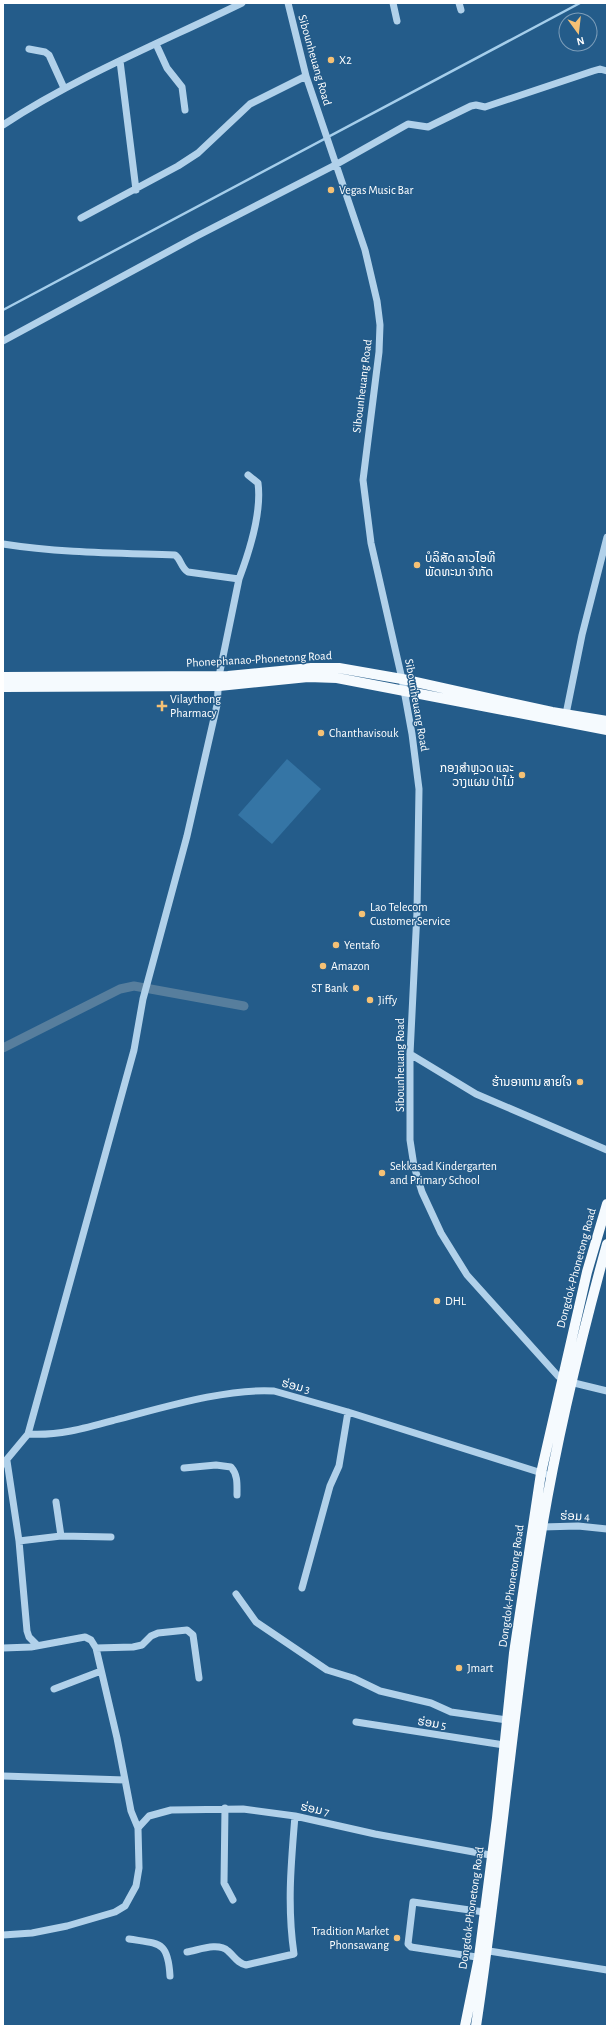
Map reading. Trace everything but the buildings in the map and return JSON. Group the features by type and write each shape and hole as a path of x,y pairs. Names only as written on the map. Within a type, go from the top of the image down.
{"main road":[{"name":"Phonephanao-Phonetong Road","path":"3,676 219,681 311,668 339,668 402,679 607,730"},
{"name":"Phonephanao-Phonetong Road","path":"3,686 219,681 308,677 332,678 404,692 551,716 566,714 607,721"},
{"name":"Dongdok-Phonetong Road","path":"476,2026 483,1954 530,1604 542,1527 552,1476 566,1380 587,1272 607,1204"},
{"name":"Dongdok-Phonetong Road","path":"465,2026 483,1954 484,1912 514,1653 541,1473 566,1380 603,1276 607,1244"}],"street":[{"path":"3,125 32,106 64,88 242,3"},
{"name":"Sibounheuang Road","path":"288,3 306,76 365,250 377,301 380,325 379,352 363,480 371,544 402,679 420,789 417,912 410,1054 410,1140 414,1166 422,1192 441,1233 467,1275 566,1380"},
{"path":"393,3 397,21"},
{"path":"156,44 167,68 182,87 185,110"},
{"path":"29,49 45,52 49,55 64,88"},
{"path":"120,61 136,190"},
{"path":"3,341 197,236 337,164 408,124 428,126 471,106 476,105 485,107 593,71 600,69 607,71"},
{"path":"81,218 136,190 198,153 250,104 306,76"},
{"path":"37,1645 29,1636 27,1631 19,1541 5,1462 28,1434 134,1050 143,999 187,836 217,705 219,681 238,579 250,550 260,495 258,482 248,475"},
{"path":"566,714 582,635 607,537"},
{"path":"3,544 35,549 81,553 174,555 188,572 238,579"},
{"path":"410,1054 476,1094 607,1150"},
{"path":"566,1380 607,1391"},
{"name":"ຮ່ອມ 3","path":"28,1434 42,1435 70,1432 182,1402 264,1391 304,1398 552,1476"},
{"path":"302,1588 330,1486 339,1466 348,1412"},
{"path":"184,1468 216,1465 231,1466 237,1478 237,1495"},
{"path":"56,1502 61,1536"},
{"name":"ຮ່ອມ 4","path":"542,1527 578,1526 607,1529"},
{"path":"19,1541 61,1536 112,1537"},
{"path":"236,1594 256,1622 327,1670 353,1678 380,1691 431,1703 451,1712 507,1720"},
{"path":"96,1648 142,1645 151,1636 158,1633 187,1630 193,1635 199,1678"},
{"path":"3,1648 19,1648 86,1637 91,1640 96,1648 131,1811 138,1828 139,1868 136,1886 125,1906 115,1912 67,1926 32,1933 3,1935"},
{"path":"54,1689 101,1671"},
{"name":"ຮ່ອມ 5","path":"356,1722 504,1745"},
{"path":"3,1776 125,1780"},
{"path":"225,1808 224,1883 233,1900"},
{"name":"ຮ່ອມ 7","path":"138,1828 149,1816 161,1812 183,1809 225,1808 295,1816 375,1834 490,1856"},
{"path":"187,1952 218,1946 227,1950 240,1963 246,1964 294,1954 289,1921 289,1896 295,1816"},
{"path":"484,1912 415,1901 412,1903 408,1944 409,1946 607,1970"},
{"path":"128,1939 156,1944 162,1947 169,1960 170,1976"}],"shaded area":[{"path":"287,759 321,789 272,844 238,815"}],"waterway":[{"path":"3,310 580,3"},
{"path":"3,1048 120,989 134,986 244,1006"}],"place":[{"name":"X2","path":"331,60"},
{"name":"Vegas Music Bar","path":"331,190"},
{"name":"ບໍລິສັດ ລາວໄອທີ ພັດທະນາ ຈຳກັດ","path":"417,565"},
{"name":"Vilaythong Pharmacy","path":"162,706"},
{"name":"Chanthavisouk","path":"321,733"},
{"name":"ກອງສໍາຫຼວດ ແລະ ວາງແຜນ ປ່າໄມ້","path":"522,775"},
{"name":"Lao Telecom Customer Service","path":"362,914"},
{"name":"Yentafo","path":"336,945"},
{"name":"Amazon","path":"323,966"},
{"name":"ST Bank","path":"356,988"},
{"name":"Jiffy","path":"370,1000"},
{"name":"ຮ້ານອາຫານ ສາຍໃຈ","path":"580,1082"},
{"name":"Sekkasad Kindergarten and Primary School","path":"382,1173"},
{"name":"DHL","path":"437,1301"},
{"name":"Jmart","path":"459,1668"},
{"name":"Tradition Market Phonsawang","path":"397,1938"}]}
